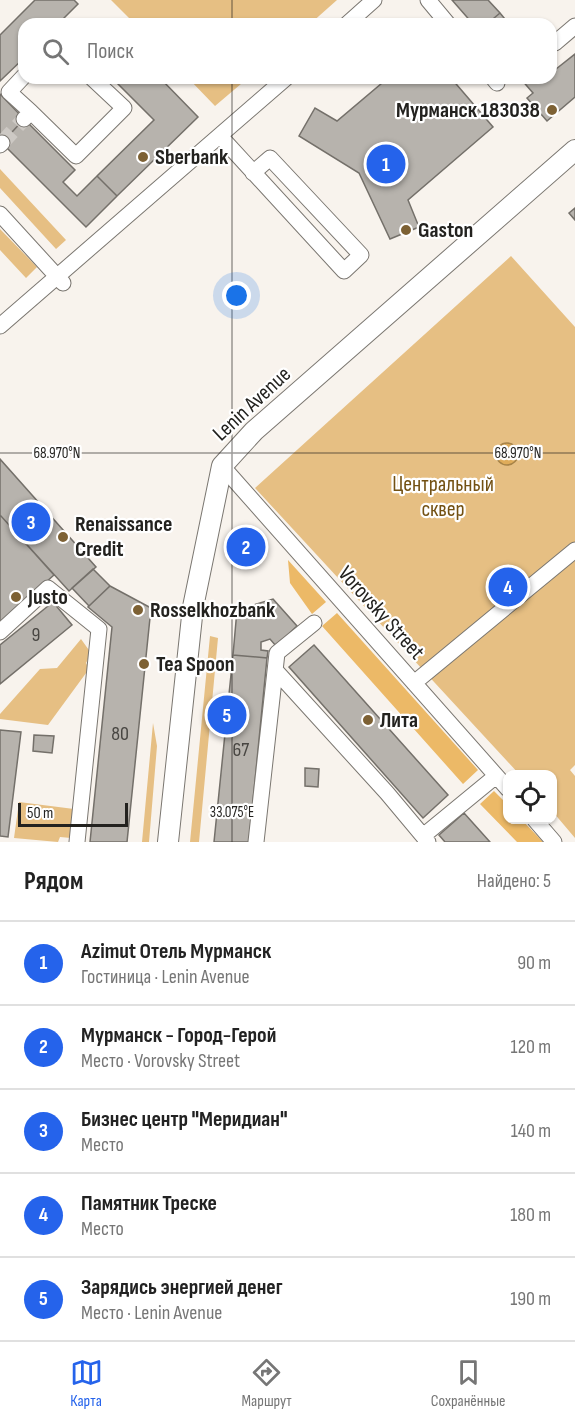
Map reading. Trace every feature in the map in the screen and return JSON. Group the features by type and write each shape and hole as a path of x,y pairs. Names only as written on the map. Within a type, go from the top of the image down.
{"main road":[{"name":"Lenin Avenue","path":"168,842 193,607 222,466 254,431 575,150"}],"street":[{"path":"354,18 374,0"},
{"path":"428,0 443,18"},
{"path":"557,41 575,26"},
{"path":"18,82 9,92 28,116 76,156 124,108 98,84"},
{"path":"0,334 60,280 83,254 279,84"},
{"path":"220,136 253,173 344,271 361,255 270,158 253,173"},
{"path":"0,214 60,280"},
{"path":"0,326 60,280"},
{"name":"Vorovsky Street","path":"222,466 503,784"},
{"path":"414,683 575,550"},
{"path":"0,632 48,588 99,629 75,842 64,842"},
{"path":"256,842 277,653 314,623"},
{"path":"276,671 426,839 496,776"},
{"path":"539,824 554,842"}],"green space":[{"path":"111,0 337,0 317,18 129,18"},
{"path":"194,84 241,84 215,106"},
{"path":"0,169 66,240 56,249 0,188"},
{"path":"0,229 37,267 26,278 0,250"},
{"name":"Центральный сквер","path":"511,256 575,327 575,765 570,770 575,776 575,838 557,817 557,770 515,770 255,488"},
{"path":"210,636 218,638 199,842 190,842"},
{"path":"81,639 91,653 86,663 89,669 48,725 0,719 0,714 40,669 57,668"},
{"path":"153,723 157,746 149,842 142,842"},
{"path":"19,802 74,809 71,838 60,837 58,842 14,838"}],"shaded area":[{"path":"507,443 515,446 518,454 515,462 507,465 499,462 496,454 499,446"},
{"path":"288,560 326,602 312,614 290,583"},
{"path":"337,613 478,770 463,784 322,626"},
{"path":"494,791 503,800 503,824 526,824 543,842 517,842 480,804"}],"building":[{"path":"35,0 74,0 78,4 64,18 18,18 18,64 0,81 0,35"},
{"path":"452,0 488,0 500,13 494,18 468,18"},
{"path":"500,13 504,18 494,18"},
{"path":"575,54 575,97 547,121 527,98 533,93 525,84 557,84 557,68"},
{"path":"118,84 166,84 198,117 117,196 97,176 154,120"},
{"path":"381,84 456,84 493,127 408,200 419,227 390,239 359,173 299,136 315,108 337,121"},
{"path":"0,94 24,119 2,143 0,141"},
{"path":"24,119 75,170 63,182 77,196 97,176 117,196 86,227 2,143"},
{"path":"575,208 575,220 569,213"},
{"path":"0,459 96,567 69,591 0,515"},
{"path":"0,515 54,575 0,623"},
{"path":"93,569 110,586 89,606 72,588"},
{"path":"110,586 151,608 127,842 90,842 112,627 88,607"},
{"path":"273,599 297,626 276,646 270,639 261,642 261,650 268,651 267,658 233,655 237,610"},
{"path":"53,602 72,625 0,684 0,645"},
{"path":"314,645 448,795 423,818 289,667"},
{"path":"233,655 267,658 249,842 214,842"},
{"path":"0,730 21,732 8,837 0,836"},
{"path":"34,735 54,736 52,753 33,751"},
{"path":"305,768 319,769 318,787 305,786"},
{"path":"464,813 490,842 445,842 439,835"}],"tunnel":[{"path":"2,143 24,119"}],"place":[{"name":"Мурманск 183038","path":"552,110"},
{"name":"Sberbank","path":"143,157"},
{"name":"Azimut Отель Мурманск","path":"386,164"},
{"name":"Gaston","path":"406,230"},
{"name":"Бизнес центр \"Меридиан\"","path":"31,522"},
{"name":"Renaissance Credit","path":"63,537"},
{"name":"Мурманск - Город-Герой","path":"246,547"},
{"name":"Памятник Треске","path":"508,587"},
{"name":"Justo","path":"16,597"},
{"name":"Rosselkhozbank","path":"138,610"},
{"name":"Tea Spoon","path":"144,664"},
{"name":"Зарядись энергией денег","path":"227,715"},
{"name":"Лита","path":"368,720"}]}
